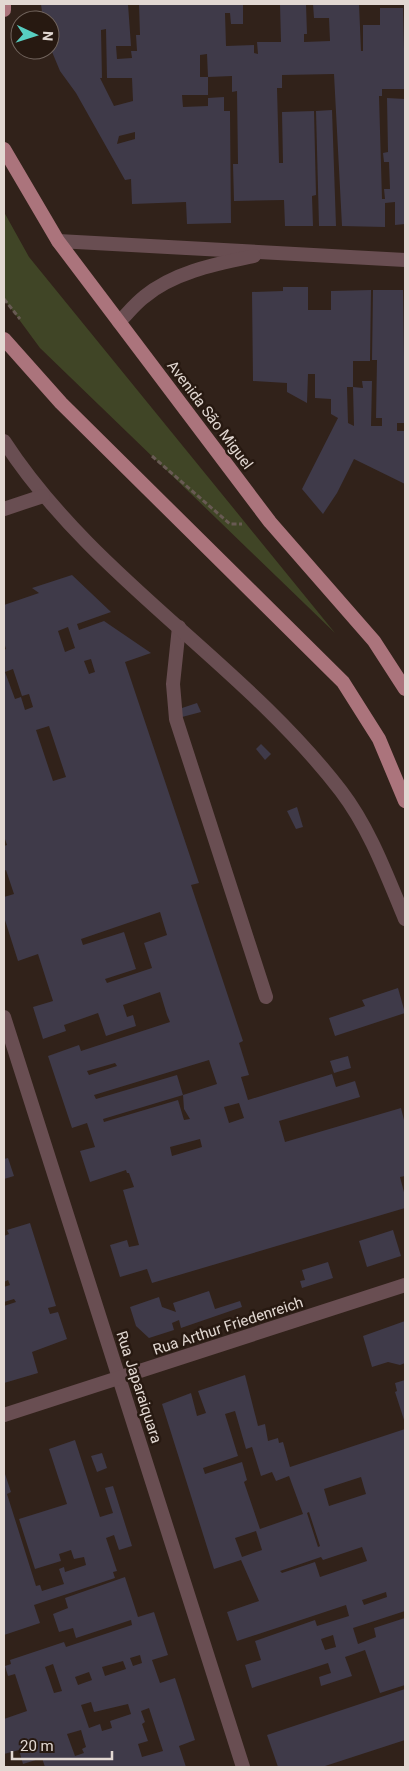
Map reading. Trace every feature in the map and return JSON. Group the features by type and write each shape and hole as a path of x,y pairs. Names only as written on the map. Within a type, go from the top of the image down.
{"main road":[{"path":"4,4 4,10"},
{"name":"Avenida São Miguel","path":"4,149 58,241 270,522 374,640 405,689"},
{"path":"4,339 61,403 342,682 379,739 405,801"}],"street":[{"path":"58,241 405,260"},
{"path":"119,322 145,296 178,277 217,264 272,252"},
{"path":"4,441 43,496 82,537 283,723 342,793 378,853 405,919"},
{"path":"4,508 43,496"},
{"path":"179,627 173,684 176,719 266,997"},
{"name":"Rua Japaraiquara","path":"4,1017 243,1767"},
{"name":"Rua Arthur Friedenreich","path":"4,1415 405,1285"}],"path":[{"path":"4,299 22,321"},
{"path":"150,454 230,524 270,522"}],"green space":[{"path":"4,212 29,257 335,633 40,348 4,299"}],"building":[{"path":"41,4 128,4 131,46 116,46 117,59 132,58 131,51 137,51 136,35 140,35 139,4 243,4 243,24 231,24 230,13 225,13 226,46 254,45 254,53 258,54 257,42 281,42 280,4 306,4 307,34 304,34 304,42 330,41 329,18 314,18 313,4 359,4 361,51 363,51 363,25 380,25 380,8 403,8 405,89 382,89 382,96 379,96 382,199 385,199 384,189 390,189 389,162 384,162 383,153 388,152 387,98 405,99 405,224 395,225 395,202 385,203 385,227 342,226 334,74 282,75 282,88 277,88 279,163 283,163 282,112 314,111 316,195 312,196 313,226 285,226 284,200 234,201 233,164 238,164 237,91 232,92 232,76 208,77 208,95 182,95 183,107 208,106 208,98 224,97 224,111 230,111 231,223 187,224 186,202 132,204 131,179 125,180 76,93 60,71 55,60 60,60 60,10 42,10","holes":["106,29 107,78 132,78 133,101 114,106 100,78 102,78 101,30","207,54 208,77 200,77 200,55","135,132 135,139 117,144 119,136"]},
{"path":"332,110 336,226 319,226 316,111"},
{"path":"283,287 308,287 308,310 331,310 331,291 371,290 370,361 353,361 353,387 363,388 362,381 372,381 371,426 382,426 382,418 376,418 377,360 372,360 373,290 403,290 405,423 397,423 397,431 405,431 405,484 354,459 337,493 323,514 302,489 338,418 331,414 331,399 315,398 315,374 308,374 307,403 287,392 287,383 253,381 252,292 283,291","holes":["347,387 353,387 354,426 348,423"]},
{"path":"72,575 111,612 77,624 79,630 104,621 151,653 125,662 199,883 191,885 243,1041 239,1043 249,1075 241,1077 248,1100 332,1074 336,1087 355,1081 360,1097 279,1121 285,1142 401,1108 405,1124 405,1176 400,1177 405,1196 405,1208 152,1283 147,1269 120,1277 110,1245 127,1240 129,1247 139,1245 123,1190 134,1187 126,1170 90,1182 80,1151 95,1147 87,1123 72,1128 48,1056 79,1045 81,1051 170,1022 160,992 123,1005 127,1017 133,1015 136,1026 106,1036 98,1013 64,1025 66,1031 43,1039 33,1007 53,1001 38,954 18,961 4,917 4,897 14,894 6,870 4,871 4,846 7,845 4,836 4,650 6,649 4,642 4,605 39,593 32,588","holes":["68,627 75,648 65,652 58,631","91,659 95,672 89,674 84,661","13,669 22,696 29,694 33,707 25,710 21,697 15,699 5,672","49,726 66,777 53,781 36,730","160,912 167,935 144,943 152,968 107,983 105,979 136,969 124,932 83,945 81,939","209,1060 217,1084 183,1095 177,1075 96,1099 94,1095","115,1063 117,1066 89,1075 87,1071","183,1095 184,1109 190,1119 184,1120 178,1100 104,1122 103,1119","239,1103 244,1118 229,1123 224,1107","200,1139 202,1147 172,1156 170,1147"]},
{"path":"197,703 201,712 182,717 179,709"},
{"path":"261,744 271,754 265,760 256,749"},
{"path":"297,807 303,827 296,829 287,811"},
{"path":"398,988 405,1013 335,1036 329,1018 365,1006 362,1000"},
{"path":"348,1056 351,1068 334,1073 330,1061"},
{"path":"8,1158 14,1176 4,1179 4,1159"},
{"path":"30,1223 56,1306 48,1308 50,1314 58,1312 67,1339 32,1352 38,1373 4,1383 4,1306 16,1302 14,1299 4,1302 4,1287 10,1285 8,1280 4,1282 4,1236 9,1234 7,1230"},
{"path":"393,1230 401,1256 367,1267 359,1241"},
{"path":"328,1262 333,1278 302,1288 300,1281 305,1280 302,1270"},
{"path":"209,1291 215,1309 240,1301 242,1307 181,1328 179,1320 172,1323 174,1330 149,1338 136,1326 130,1307 159,1297 162,1307 176,1312 173,1303"},
{"path":"405,1321 405,1363 400,1365 388,1362 372,1367 363,1336"},
{"path":"245,1375 258,1426 265,1424 268,1441 278,1438 279,1443 283,1442 290,1467 405,1429 405,1611 353,1628 358,1644 376,1637 374,1628 405,1618 405,1685 380,1693 365,1650 345,1657 352,1676 321,1686 319,1677 331,1673 328,1663 252,1688 245,1665 261,1660 255,1641 315,1620 317,1626 349,1616 346,1605 237,1641 227,1612 259,1601 241,1560 214,1569 162,1404 191,1393 197,1416 206,1413 198,1391","holes":["235,1411 246,1449 252,1447 261,1476 272,1472 276,1481 289,1476 303,1514 260,1529 244,1482 247,1480 242,1462 205,1474 203,1468 238,1456 225,1414","361,1477 366,1494 329,1506 324,1489","309,1512 320,1546 318,1547 307,1513","256,1531 262,1550 242,1557 235,1538","362,1547 367,1561 320,1577 315,1562 282,1573 280,1571 321,1557 323,1560","386,1592 387,1597 364,1605 362,1600","333,1635 336,1647 325,1650 321,1639"]},
{"path":"405,1380 405,1423 395,1392 397,1391 395,1383"},
{"path":"75,1440 100,1517 113,1513 105,1488 113,1486 132,1546 119,1550 114,1535 106,1538 117,1571 113,1572 115,1578 34,1605 40,1623 4,1635 4,1471 11,1492 7,1494 36,1586 40,1585 42,1591 64,1584 59,1569 64,1567 65,1572 86,1565 84,1557 74,1559 71,1550 59,1554 61,1561 35,1569 19,1519 67,1504 49,1449"},
{"path":"102,1453 107,1468 97,1472 91,1456"},
{"path":"125,1577 138,1617 154,1612 168,1655 152,1660 160,1683 175,1678 195,1740 179,1746 186,1767 45,1767 42,1758 23,1764 19,1750 4,1754 4,1719 27,1711 15,1674 8,1676 5,1666 11,1664 10,1660 64,1642 66,1647 132,1625 131,1620 76,1638 73,1628 59,1632 53,1614 68,1608 65,1598","holes":["140,1655 142,1663 133,1666 130,1658","123,1661 126,1669 105,1676 102,1667","53,1664 62,1691 54,1693 45,1667","89,1672 92,1680 78,1685 75,1677","91,1702 94,1712 128,1704 131,1714 110,1721 112,1728 102,1731 100,1724 89,1728 81,1705","149,1708 163,1751 142,1757 138,1744 148,1741 142,1724 145,1722 141,1711","81,1730 86,1747 82,1749 84,1753 75,1756 67,1734"]},
{"path":"405,1689 405,1740 322,1767 278,1767 267,1735"}]}
